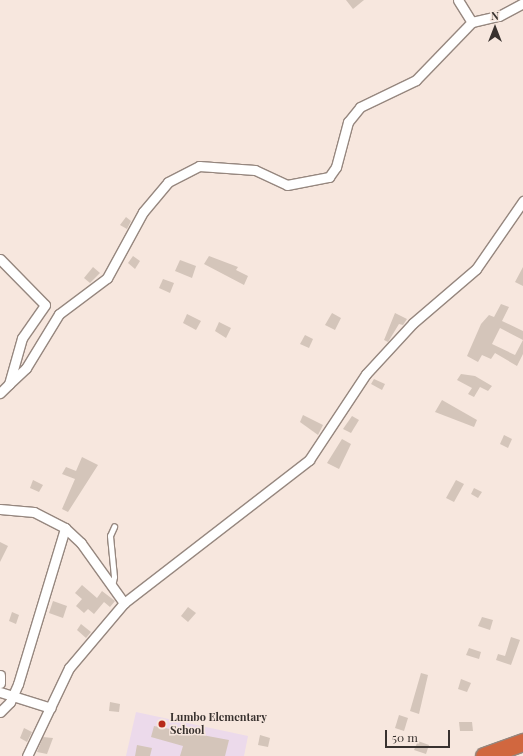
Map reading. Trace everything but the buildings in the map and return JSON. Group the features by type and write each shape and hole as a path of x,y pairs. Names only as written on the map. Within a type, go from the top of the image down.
{"highway":[{"path":"484,756 523,742"}],"street":[{"path":"458,0 472,22"},
{"path":"0,394 26,368 59,314 107,278 143,212 168,182 199,166 255,170 287,185 329,177 336,167 342,138 353,114 360,107 416,80 472,22 499,16 523,3"},
{"path":"27,756 69,668 124,603 308,460 366,374 413,323 476,269 523,201"},
{"path":"0,258 44,305 22,338 9,384"},
{"path":"0,509 34,512 65,528 81,542 124,603"},
{"path":"0,712 13,697 65,528"},
{"path":"0,675 0,682"},
{"path":"0,692 51,708"}],"lane":[{"path":"112,586 114,576 110,536 114,527"}],"shaded area":[{"name":"Lumbo Elementary School","path":"136,712 248,736 244,756 126,756"}],"place":[{"name":"Lumbo Elementary School","path":"162,724"}]}
